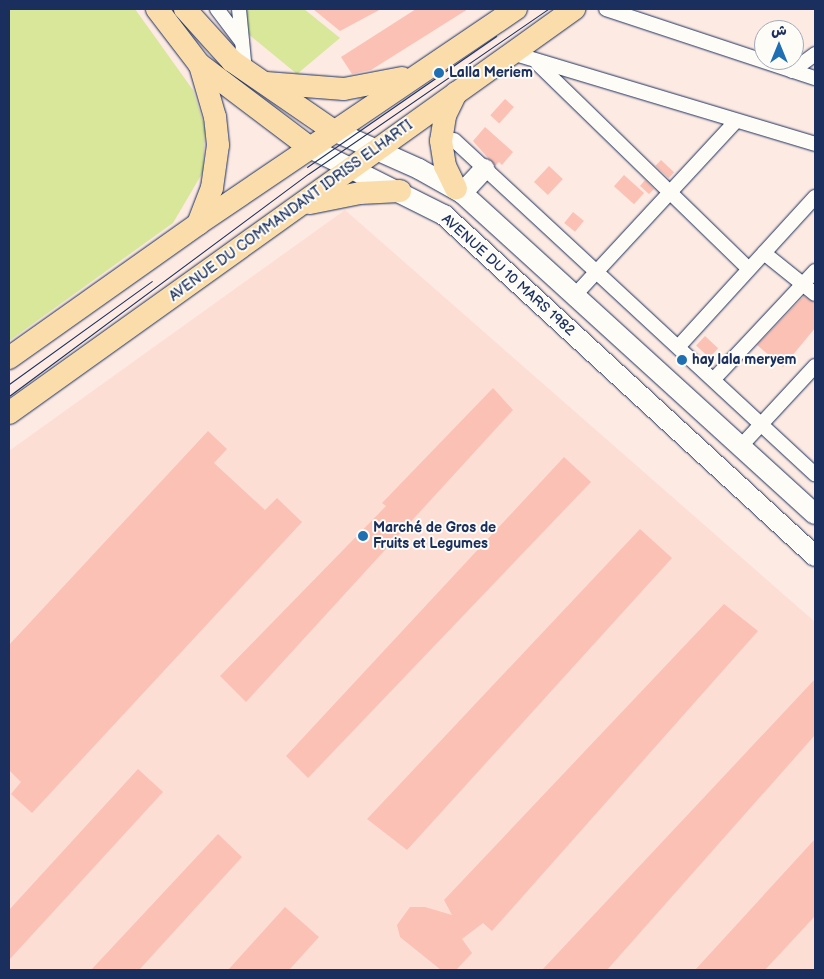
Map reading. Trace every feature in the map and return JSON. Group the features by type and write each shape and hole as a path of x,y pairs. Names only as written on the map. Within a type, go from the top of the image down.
{"main road":[{"name":"AVENUE DU 10 MARS 1982","path":"157,9 199,64 310,148 400,191 444,215 815,556"},
{"path":"185,9 223,54 252,77 334,131 459,191 815,514"},
{"path":"9,358 198,224 516,9"},
{"name":"AVENUE DU COMMANDANT IDRISS ELHARTI","path":"9,412 302,205 374,150 574,9"},
{"path":"198,224 212,188 218,145 215,117 199,64"},
{"path":"252,77 304,89 344,89 419,74"},
{"path":"456,93 445,116 441,141 445,166 459,191"},
{"path":"459,191 484,169"},
{"path":"302,205 360,193 400,191"}],"street":[{"path":"217,9 242,42"},
{"path":"239,9 242,42 252,77"},
{"path":"606,9 815,78"},
{"path":"512,53 536,62 815,144"},
{"path":"792,71 815,54"},
{"path":"536,62 670,195 748,269"},
{"path":"575,295 670,195 736,121"},
{"path":"454,140 598,271 815,474"},
{"path":"679,346 815,197"},
{"path":"764,253 815,294"},
{"path":"714,379 815,271"},
{"path":"741,446 760,422 815,366"}],"shaded area":[{"name":"Marché de Gros de Fruits et Legumes","path":"345,210 815,622 815,970 9,970 9,451"}],"green space":[{"path":"9,9 135,9 193,90 205,128 203,172 173,223 9,341"},
{"path":"244,9 304,9 340,38 297,74 247,33"}],"building":[{"path":"313,9 381,9 340,31"},
{"path":"416,9 468,9 371,70 352,74 341,57"},
{"path":"505,99 514,107 499,123 490,115"},
{"path":"485,127 513,152 502,165 499,162 495,166 473,141"},
{"path":"661,160 674,172 669,178 656,166"},
{"path":"549,166 563,179 548,195 534,182"},
{"path":"624,175 644,193 634,204 614,186"},
{"path":"645,180 654,189 649,194 640,186"},
{"path":"573,212 584,221 575,232 564,223"},
{"path":"804,296 815,303 815,328 783,367 757,345"},
{"path":"705,336 718,348 709,358 696,346"},
{"path":"493,388 513,410 246,702 220,676 386,506 382,503"},
{"path":"208,431 227,449 214,463 265,510 277,498 302,522 32,813 11,794 21,782 9,770 9,645"},
{"path":"564,457 591,482 308,778 286,756"},
{"path":"640,529 672,558 407,850 367,819"},
{"path":"724,604 758,631 492,931 483,923 462,939 472,953 456,970 441,970 400,937 397,925 410,907 425,907 452,915 444,900"},
{"path":"815,679 815,735 607,970 542,970"},
{"path":"138,769 163,792 9,960 9,910"},
{"path":"218,834 242,857 139,970 91,970"},
{"path":"815,839 815,916 765,970 695,970"},
{"path":"285,907 319,937 289,970 228,970"}],"tram line":[{"path":"9,396 308,174 548,9"},
{"path":"307,167 496,36"},
{"path":"9,384 152,281"}],"place":[{"name":"Lalla Meriem","path":"439,73"},
{"name":"hay lala meryem","path":"682,360"},
{"name":"Marché de Gros de Fruits et Legumes","path":"363,536"}]}
